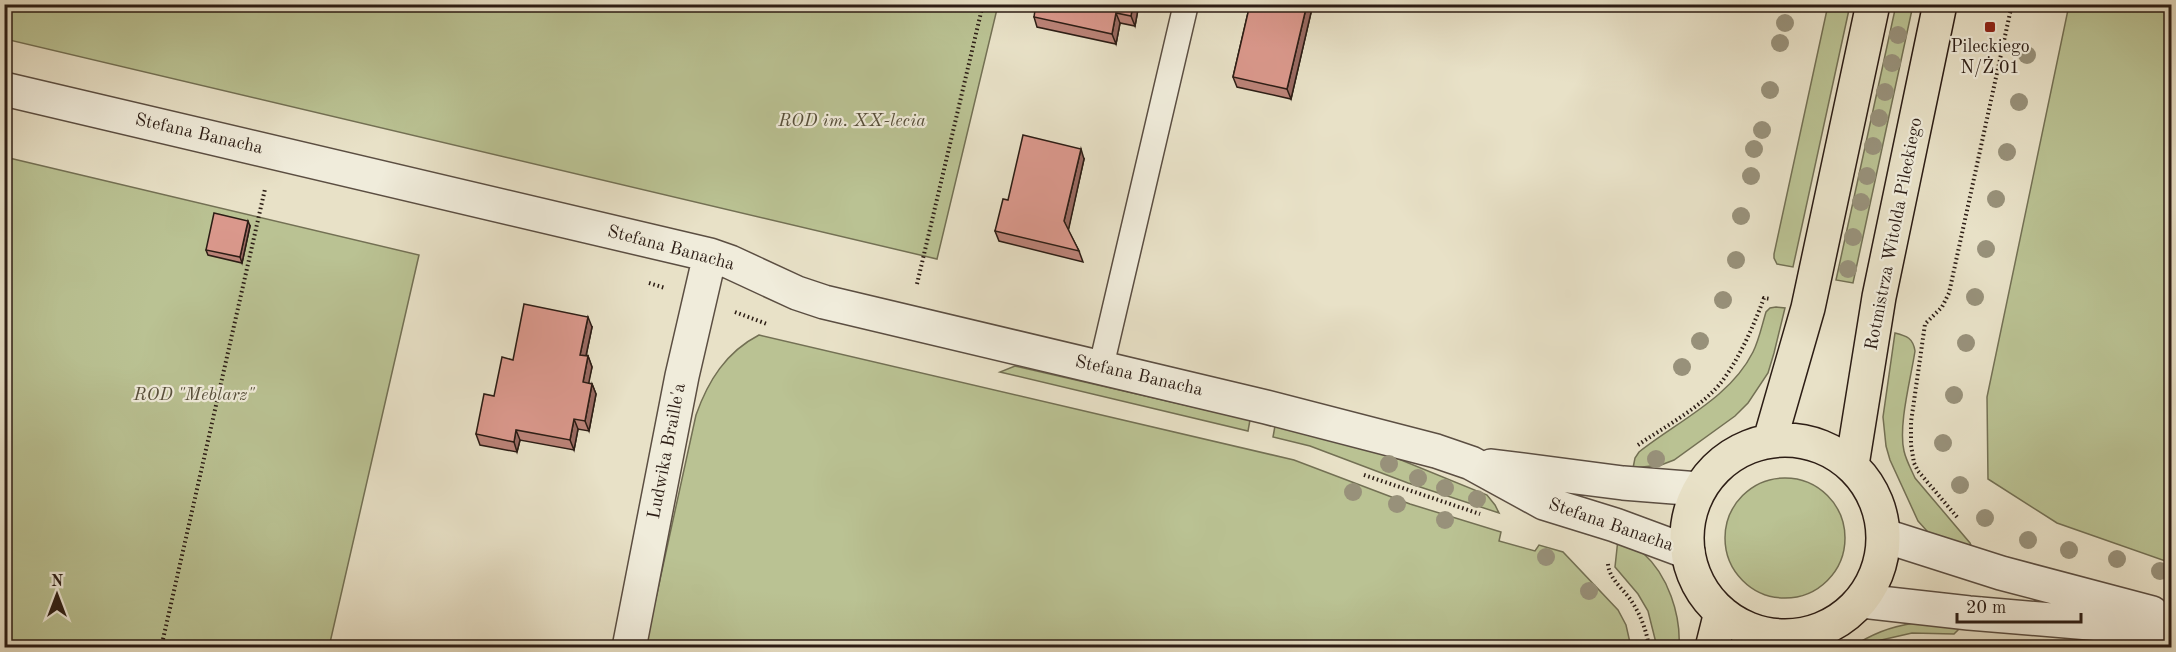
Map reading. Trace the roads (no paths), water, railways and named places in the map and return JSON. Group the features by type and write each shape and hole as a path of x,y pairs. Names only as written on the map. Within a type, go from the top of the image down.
{"main road":[{"path":"1770,440 1808,308 1873,4"},
{"name":"Rotmistrza Witolda Pileckiego","path":"1852,465 1879,297 1940,4"},
{"path":"1770,440 1799,440 1828,448 1852,465 1865,479 1876,497 1885,536 1879,570 1862,601 1836,623 1801,641 1745,628 1720,612 1699,585 1688,552 1688,520 1699,489 1717,465 1742,449 1770,440"},
{"path":"1712,648 1720,612"}],"street":[{"name":"Stefana Banacha","path":"4,89 710,255 797,293 909,323 1101,367 1388,438 1471,463 1623,483 1699,489"},
{"name":"Ludwika Braille'a","path":"629,648 682,376 710,255"},
{"name":"Stefana Banacha","path":"1471,463 1544,503 1615,525 1688,552"},
{"path":"1885,536 2001,573 2172,618"},
{"path":"1862,601 1969,613 2172,630"}],"lane":[{"path":"1101,367 1186,4"}],"place":[{"name":"Pileckiego N/Ż 01","path":"1990,27"}],"park label":[{"name":"ROD im. XX-lecia","path":"852,121"},
{"name":"ROD \"Meblarz\"","path":"194,395"}]}
